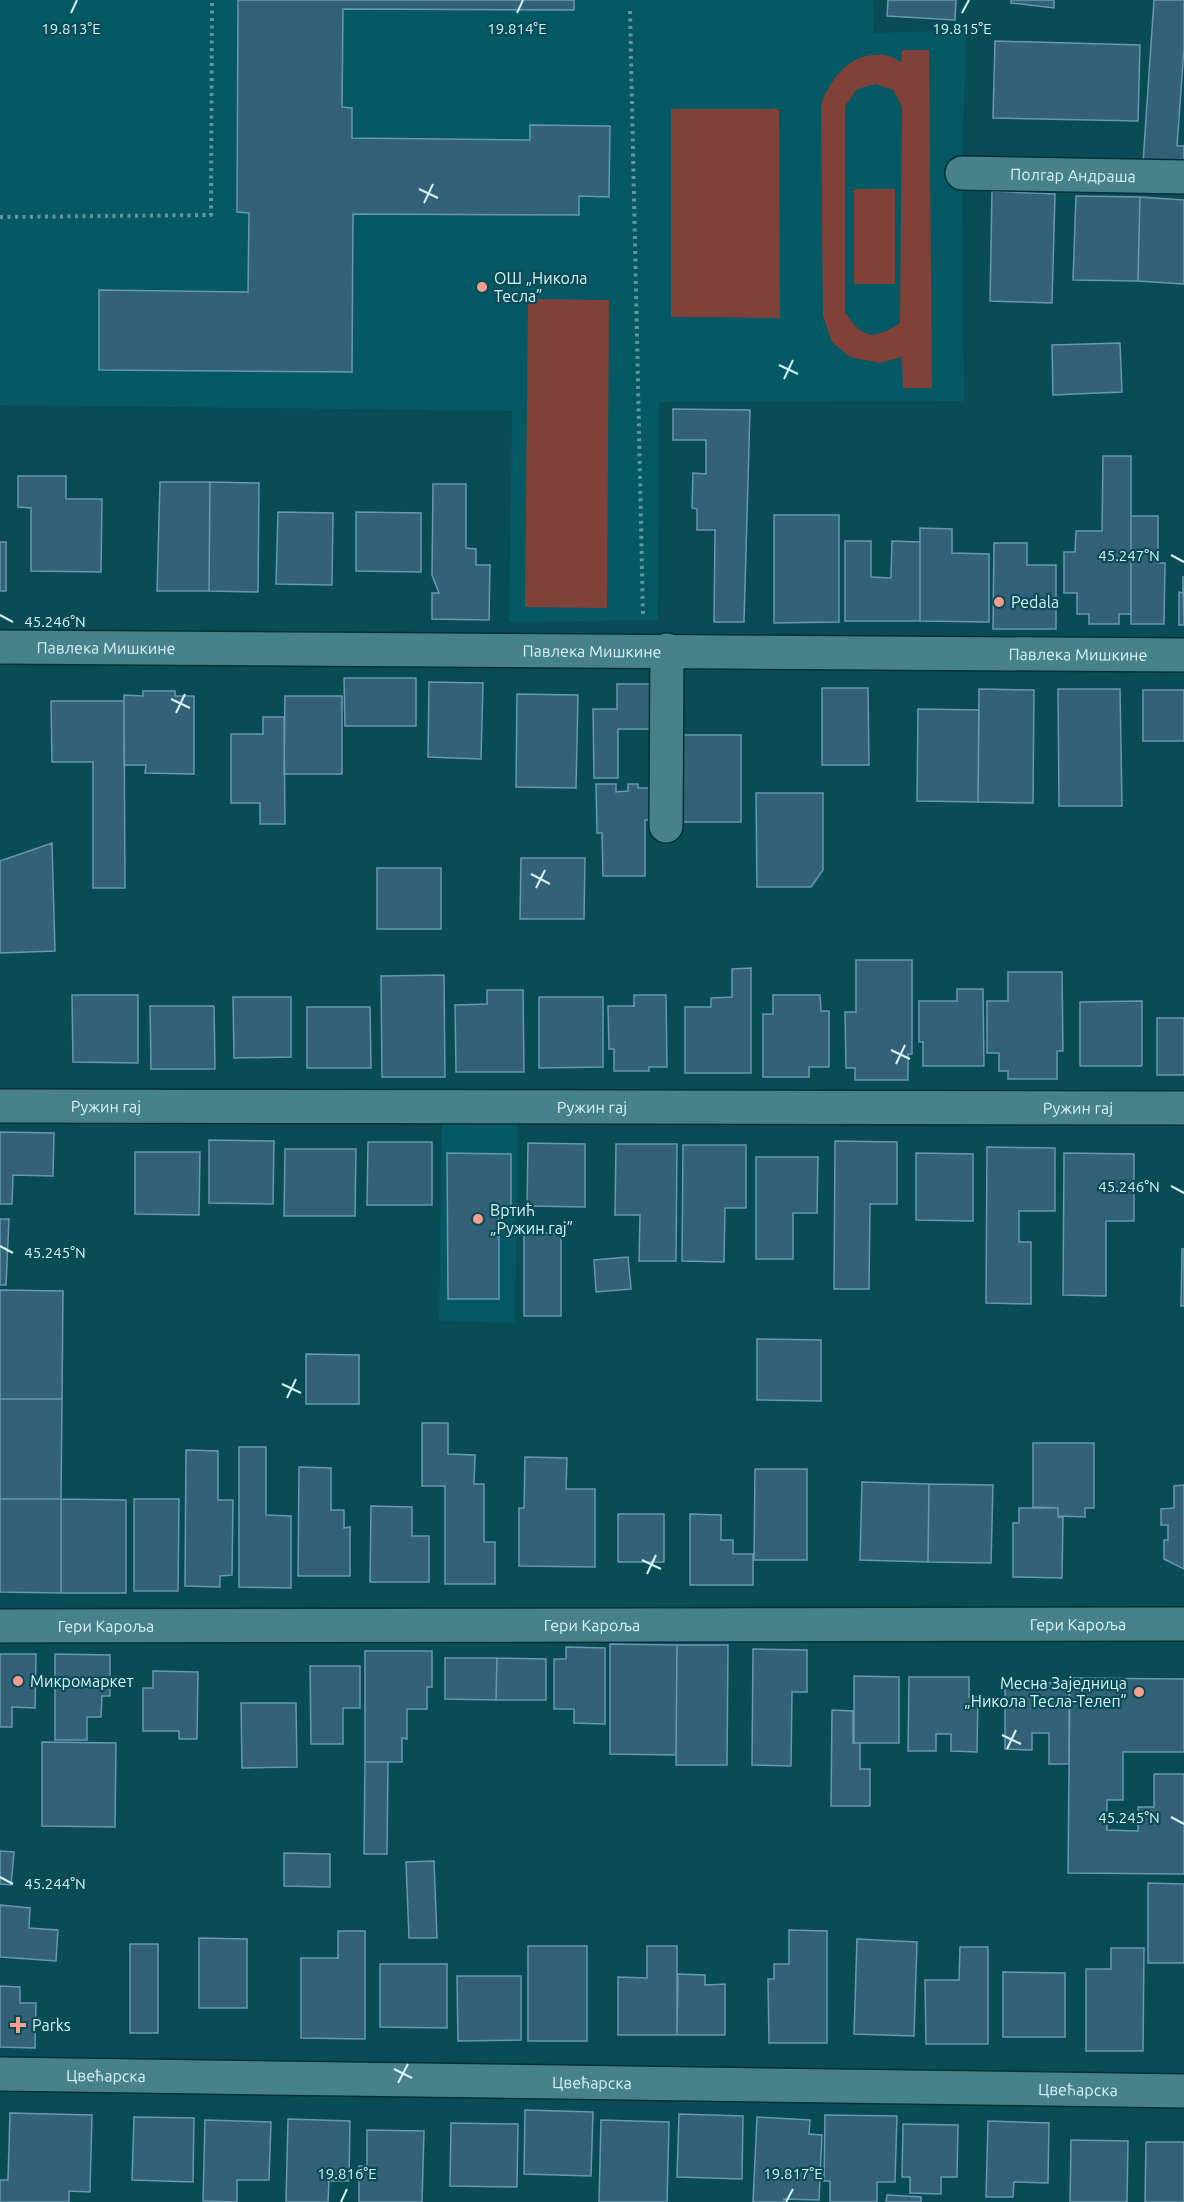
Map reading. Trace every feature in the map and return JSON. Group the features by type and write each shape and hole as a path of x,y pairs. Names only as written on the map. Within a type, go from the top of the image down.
{"street":[{"name":"Полгар Андраша","path":"962,173 1184,177"},
{"name":"Павлека Мишкине","path":"0,647 1184,655"},
{"path":"655,650 666,826"},
{"name":"Ружин гај","path":"0,1106 1184,1108"},
{"name":"Гери Кароља","path":"0,1626 1184,1624"},
{"name":"Цвећарска","path":"0,2074 1184,2091"}],"path":[{"path":"0,217 211,216 212,0"},
{"path":"630,11 655,650"}],"shaded area":[{"name":"ОШ „Никола Тесла”","path":"0,0 873,0 874,33 966,30 962,173 964,401 659,402 658,620 509,622 512,411 0,405"},
{"path":"902,50 929,50 932,388 903,388 902,357 879,363 850,357 832,342 823,316 821,105 830,84 845,67 854,61 864,56 876,55 888,56 901,62","holes":["876,84 893,90 902,107 900,323 875,335 857,328 845,312 845,106 857,89"]},
{"path":"671,109 779,109 780,318 671,317"},
{"path":"854,189 895,189 895,284 854,284"},
{"path":"528,299 609,300 607,608 525,607"},
{"name":"Вртић „Ружин гај”","path":"442,1115 518,1116 515,1323 439,1321"}],"building":[{"path":"238,0 574,0 574,10 343,9 342,107 352,108 352,138 530,140 530,125 610,126 609,197 579,196 579,215 353,214 352,372 99,370 99,290 248,292 249,213 237,212"},
{"path":"888,0 956,0 955,20 887,16"},
{"path":"1011,0 1054,0 1054,8 1011,3"},
{"path":"1154,0 1184,0 1184,48 1177,146 1184,146 1184,166 1143,163"},
{"path":"995,41 1140,45 1138,121 993,118"},
{"path":"992,191 1055,194 1052,303 990,301"},
{"path":"1076,196 1140,197 1138,281 1073,280"},
{"path":"1140,197 1184,200 1184,284 1138,281"},
{"path":"1120,343 1122,392 1053,395 1052,345"},
{"path":"673,409 750,410 744,622 714,622 715,530 697,530 697,509 692,508 693,473 706,474 706,440 673,440"},
{"path":"1103,456 1131,456 1131,614 1119,614 1119,624 1089,624 1089,614 1077,614 1077,593 1064,593 1064,552 1075,552 1076,531 1102,531"},
{"path":"18,476 66,476 66,499 102,499 101,572 31,571 31,508 18,507"},
{"path":"160,482 210,482 209,591 157,591"},
{"path":"210,482 259,483 258,592 209,591"},
{"path":"433,484 466,484 466,548 476,549 476,565 490,565 489,620 432,619 432,593 439,593 432,575"},
{"path":"278,512 333,513 332,585 276,584"},
{"path":"356,512 421,513 421,572 356,571"},
{"path":"774,515 839,515 839,622 774,623"},
{"path":"1131,516 1158,516 1158,563 1165,563 1164,624 1131,624"},
{"path":"920,528 952,529 952,553 989,554 989,622 920,621"},
{"path":"845,541 871,541 871,577 891,578 892,541 920,542 920,621 845,621"},
{"path":"0,542 6,542 6,591 0,591"},
{"path":"994,543 1027,543 1027,565 1056,565 1056,629 993,629"},
{"path":"1183,576 1184,625 1179,625 1179,592 1183,593"},
{"path":"344,678 416,678 416,726 345,726"},
{"path":"429,682 483,683 481,759 428,757"},
{"path":"617,684 656,684 657,729 618,729 618,778 594,778 593,709 617,709"},
{"path":"822,688 868,688 869,765 822,765"},
{"path":"979,689 1034,690 1033,803 978,802"},
{"path":"1058,689 1120,689 1122,806 1059,806"},
{"path":"1143,690 1184,690 1184,741 1143,741"},
{"path":"143,691 175,691 175,696 194,696 194,774 145,773 146,765 124,765 124,695 143,696"},
{"path":"517,694 578,695 576,788 516,787"},
{"path":"285,696 342,696 342,774 284,774"},
{"path":"51,701 124,701 125,888 93,888 93,762 52,762"},
{"path":"918,709 979,710 978,802 917,801"},
{"path":"263,717 284,717 285,824 260,824 260,803 231,803 231,734 263,734"},
{"path":"676,735 741,735 741,822 676,822"},
{"path":"596,784 616,784 616,792 628,791 628,784 638,784 638,788 657,788 657,820 645,820 645,876 603,876 602,833 597,833"},
{"path":"756,793 823,793 823,870 811,887 757,887"},
{"path":"52,843 55,951 0,953 0,861"},
{"path":"521,858 585,858 584,919 520,919"},
{"path":"377,868 441,868 441,929 377,929"},
{"path":"856,960 912,960 912,1054 908,1054 908,1080 855,1080 855,1068 846,1068 845,1012 856,1012"},
{"path":"751,968 751,1073 685,1073 685,1007 711,1007 711,998 732,997 732,969"},
{"path":"1008,972 1062,972 1063,1051 1057,1051 1057,1079 1008,1079 1008,1071 999,1071 999,1053 987,1053 987,1001 1008,1001"},
{"path":"444,975 445,1077 382,1077 381,976"},
{"path":"957,989 983,989 984,1066 923,1066 923,1042 919,1042 919,1001 957,1001"},
{"path":"487,990 523,990 524,1072 456,1072 455,1005 487,1004"},
{"path":"72,995 138,995 138,1063 73,1062"},
{"path":"634,995 666,995 667,1067 649,1067 649,1071 614,1071 614,1049 609,1049 608,1006 634,1006"},
{"path":"773,995 820,995 821,1011 829,1011 829,1067 809,1067 809,1077 763,1077 763,1014 773,1014"},
{"path":"233,997 291,997 291,1057 234,1058"},
{"path":"539,997 603,997 603,1067 539,1068"},
{"path":"1142,1001 1142,1066 1080,1066 1080,1002"},
{"path":"150,1006 214,1006 215,1069 151,1069"},
{"path":"307,1007 370,1007 371,1068 307,1068"},
{"path":"1157,1018 1184,1018 1184,1075 1157,1075"},
{"path":"0,1132 54,1133 53,1176 13,1175 12,1204 0,1204"},
{"path":"209,1140 274,1141 273,1204 209,1203"},
{"path":"835,1141 897,1142 897,1204 870,1204 869,1289 834,1289"},
{"path":"368,1142 432,1142 432,1205 367,1205"},
{"path":"528,1143 585,1144 585,1207 527,1206"},
{"path":"616,1144 677,1144 676,1261 639,1261 640,1215 615,1215"},
{"path":"683,1145 746,1145 746,1208 725,1208 724,1262 682,1261"},
{"path":"987,1147 1055,1148 1055,1211 1019,1211 1019,1242 1031,1242 1031,1304 986,1303"},
{"path":"285,1149 356,1149 355,1216 284,1216"},
{"path":"135,1152 200,1152 199,1215 135,1214"},
{"path":"447,1153 511,1154 511,1214 499,1214 499,1299 448,1299"},
{"path":"916,1153 973,1154 973,1221 916,1220"},
{"path":"1064,1153 1134,1154 1134,1221 1106,1221 1106,1296 1063,1295"},
{"path":"756,1157 818,1157 817,1213 793,1213 793,1259 756,1259"},
{"path":"0,1219 9,1219 6,1285 0,1285"},
{"path":"524,1233 561,1233 561,1316 524,1316"},
{"path":"1182,1249 1184,1249 1184,1306 1181,1306"},
{"path":"628,1257 631,1289 596,1292 594,1260"},
{"path":"0,1290 63,1291 62,1399 0,1399"},
{"path":"757,1339 821,1340 821,1401 757,1400"},
{"path":"306,1354 359,1355 359,1404 306,1404"},
{"path":"0,1399 62,1399 61,1499 0,1499"},
{"path":"422,1423 448,1423 448,1454 475,1455 474,1484 484,1484 484,1542 495,1542 495,1584 445,1584 445,1486 422,1486"},
{"path":"1033,1443 1094,1443 1094,1508 1085,1508 1085,1517 1058,1516 1058,1508 1033,1507"},
{"path":"239,1447 266,1447 266,1515 291,1516 291,1588 239,1587"},
{"path":"186,1450 218,1451 218,1500 233,1500 232,1575 220,1576 220,1587 185,1586"},
{"path":"525,1457 567,1458 566,1489 595,1489 595,1567 519,1566 519,1508 524,1508"},
{"path":"299,1467 331,1468 331,1510 344,1510 344,1528 350,1527 350,1576 298,1576"},
{"path":"755,1469 807,1469 807,1560 754,1560"},
{"path":"862,1482 929,1484 928,1562 860,1560"},
{"path":"929,1484 993,1485 991,1563 928,1562"},
{"path":"1184,1485 1184,1569 1164,1559 1164,1540 1168,1540 1168,1525 1161,1525 1161,1509 1174,1508 1174,1486"},
{"path":"0,1499 61,1499 61,1593 0,1592"},
{"path":"61,1499 126,1500 126,1593 61,1593"},
{"path":"134,1499 179,1499 178,1591 134,1591"},
{"path":"371,1506 412,1507 412,1536 429,1536 429,1582 370,1582"},
{"path":"1019,1508 1058,1508 1058,1517 1063,1517 1062,1578 1013,1577 1013,1523 1019,1523"},
{"path":"618,1514 664,1514 664,1562 618,1562"},
{"path":"690,1514 721,1515 721,1540 733,1540 733,1554 753,1554 753,1585 690,1585"},
{"path":"610,1644 677,1645 676,1755 610,1754"},
{"path":"677,1645 728,1645 727,1765 676,1765"},
{"path":"566,1647 605,1648 605,1724 574,1723 574,1709 554,1709 554,1659 566,1659"},
{"path":"753,1649 807,1650 807,1692 792,1692 791,1766 752,1765"},
{"path":"365,1651 432,1651 432,1687 427,1687 427,1709 407,1709 407,1739 402,1738 402,1762 365,1762"},
{"name":"Микромаркет","path":"0,1654 36,1654 35,1708 12,1707 12,1727 0,1727"},
{"path":"55,1654 110,1655 110,1696 102,1696 101,1717 87,1717 87,1740 55,1740"},
{"path":"445,1658 497,1658 496,1700 445,1699"},
{"path":"497,1658 546,1659 546,1700 496,1700"},
{"path":"310,1666 360,1666 360,1708 343,1708 343,1744 311,1744"},
{"path":"153,1671 198,1672 197,1739 179,1739 179,1731 143,1731 143,1688 153,1688"},
{"path":"854,1676 899,1677 899,1743 854,1743"},
{"path":"909,1677 969,1677 969,1697 978,1697 977,1752 951,1751 951,1734 936,1734 936,1751 908,1751"},
{"path":"1070,1678 1184,1679 1184,1752 1123,1752 1123,1800 1107,1800 1107,1830 1138,1831 1138,1807 1154,1807 1154,1774 1184,1774 1184,1874 1068,1873"},
{"path":"1005,1682 1069,1683 1069,1764 1049,1764 1049,1733 1032,1733 1032,1750 1005,1749"},
{"path":"241,1703 296,1703 297,1767 242,1768"},
{"path":"832,1710 853,1711 853,1743 860,1743 860,1769 870,1769 870,1806 831,1806"},
{"path":"42,1742 116,1743 115,1827 42,1826"},
{"path":"365,1762 388,1762 387,1854 364,1854"},
{"path":"0,1851 14,1852 11,1885 0,1884"},
{"path":"284,1853 330,1854 330,1887 284,1886"},
{"path":"434,1861 437,1938 409,1938 406,1862"},
{"path":"1148,1883 1184,1884 1184,1963 1148,1963"},
{"path":"0,1905 30,1908 29,1928 58,1930 56,1961 0,1957"},
{"path":"789,1930 827,1931 827,2043 769,2043 768,1979 774,1979 774,1964 789,1964"},
{"path":"338,1931 365,1931 365,2039 301,2038 301,1958 338,1958"},
{"path":"199,1938 247,1939 247,2008 199,2008"},
{"path":"857,1939 917,1942 914,2036 854,2034"},
{"path":"130,1944 158,1944 158,2033 130,2033"},
{"path":"528,1946 587,1946 587,2041 528,2041"},
{"path":"647,1946 677,1946 677,2035 618,2035 618,1977 647,1978"},
{"path":"960,1947 988,1947 988,2044 926,2044 925,1980 959,1980"},
{"path":"1111,1948 1144,1948 1143,2051 1086,2051 1086,1969 1111,1969"},
{"path":"380,1964 447,1964 447,2028 380,2027"},
{"path":"1003,1972 1065,1973 1065,2037 1003,2037"},
{"path":"678,1974 705,1975 705,1985 725,1984 725,2035 677,2035"},
{"path":"457,1976 521,1976 521,2040 458,2041"},
{"name":"Parks","path":"0,1986 20,1987 20,2003 36,2003 35,2048 0,2047"},
{"path":"525,2110 593,2112 591,2176 524,2174"},
{"path":"10,2113 92,2115 90,2192 69,2191 69,2202 0,2202 0,2180 8,2180"},
{"path":"679,2114 743,2116 742,2179 677,2177"},
{"path":"825,2115 897,2116 895,2182 877,2182 877,2202 830,2202 830,2181 824,2181"},
{"path":"134,2117 194,2118 193,2182 132,2180"},
{"path":"757,2117 810,2120 809,2134 822,2135 819,2200 784,2199 784,2202 753,2202"},
{"path":"288,2119 350,2121 349,2181 329,2181 328,2202 286,2202"},
{"path":"205,2120 271,2122 269,2180 237,2180 237,2202 203,2201"},
{"path":"601,2120 669,2122 667,2202 599,2202"},
{"path":"988,2121 1049,2123 1048,2183 1014,2182 1013,2197 986,2197"},
{"path":"451,2123 518,2124 517,2187 450,2186"},
{"path":"903,2124 958,2125 957,2177 941,2177 941,2194 910,2193 910,2177 902,2177"},
{"path":"367,2130 424,2131 422,2202 359,2202 359,2166 367,2166"},
{"path":"1071,2140 1128,2141 1127,2202 1070,2202"},
{"path":"1146,2142 1184,2142 1184,2202 1145,2202"},
{"path":"887,2195 921,2197 921,2202 886,2202"}],"place":[{"name":"ОШ „Никола Тесла”","path":"482,287"},
{"name":"Pedala","path":"999,602"},
{"name":"Вртић „Ружин гај”","path":"478,1219"},
{"name":"Микромаркет","path":"18,1681"},
{"name":"Месна Заједница „Никола Тесла-Телеп”","path":"1139,1692"},
{"name":"Parks","path":"18,2025"}]}
